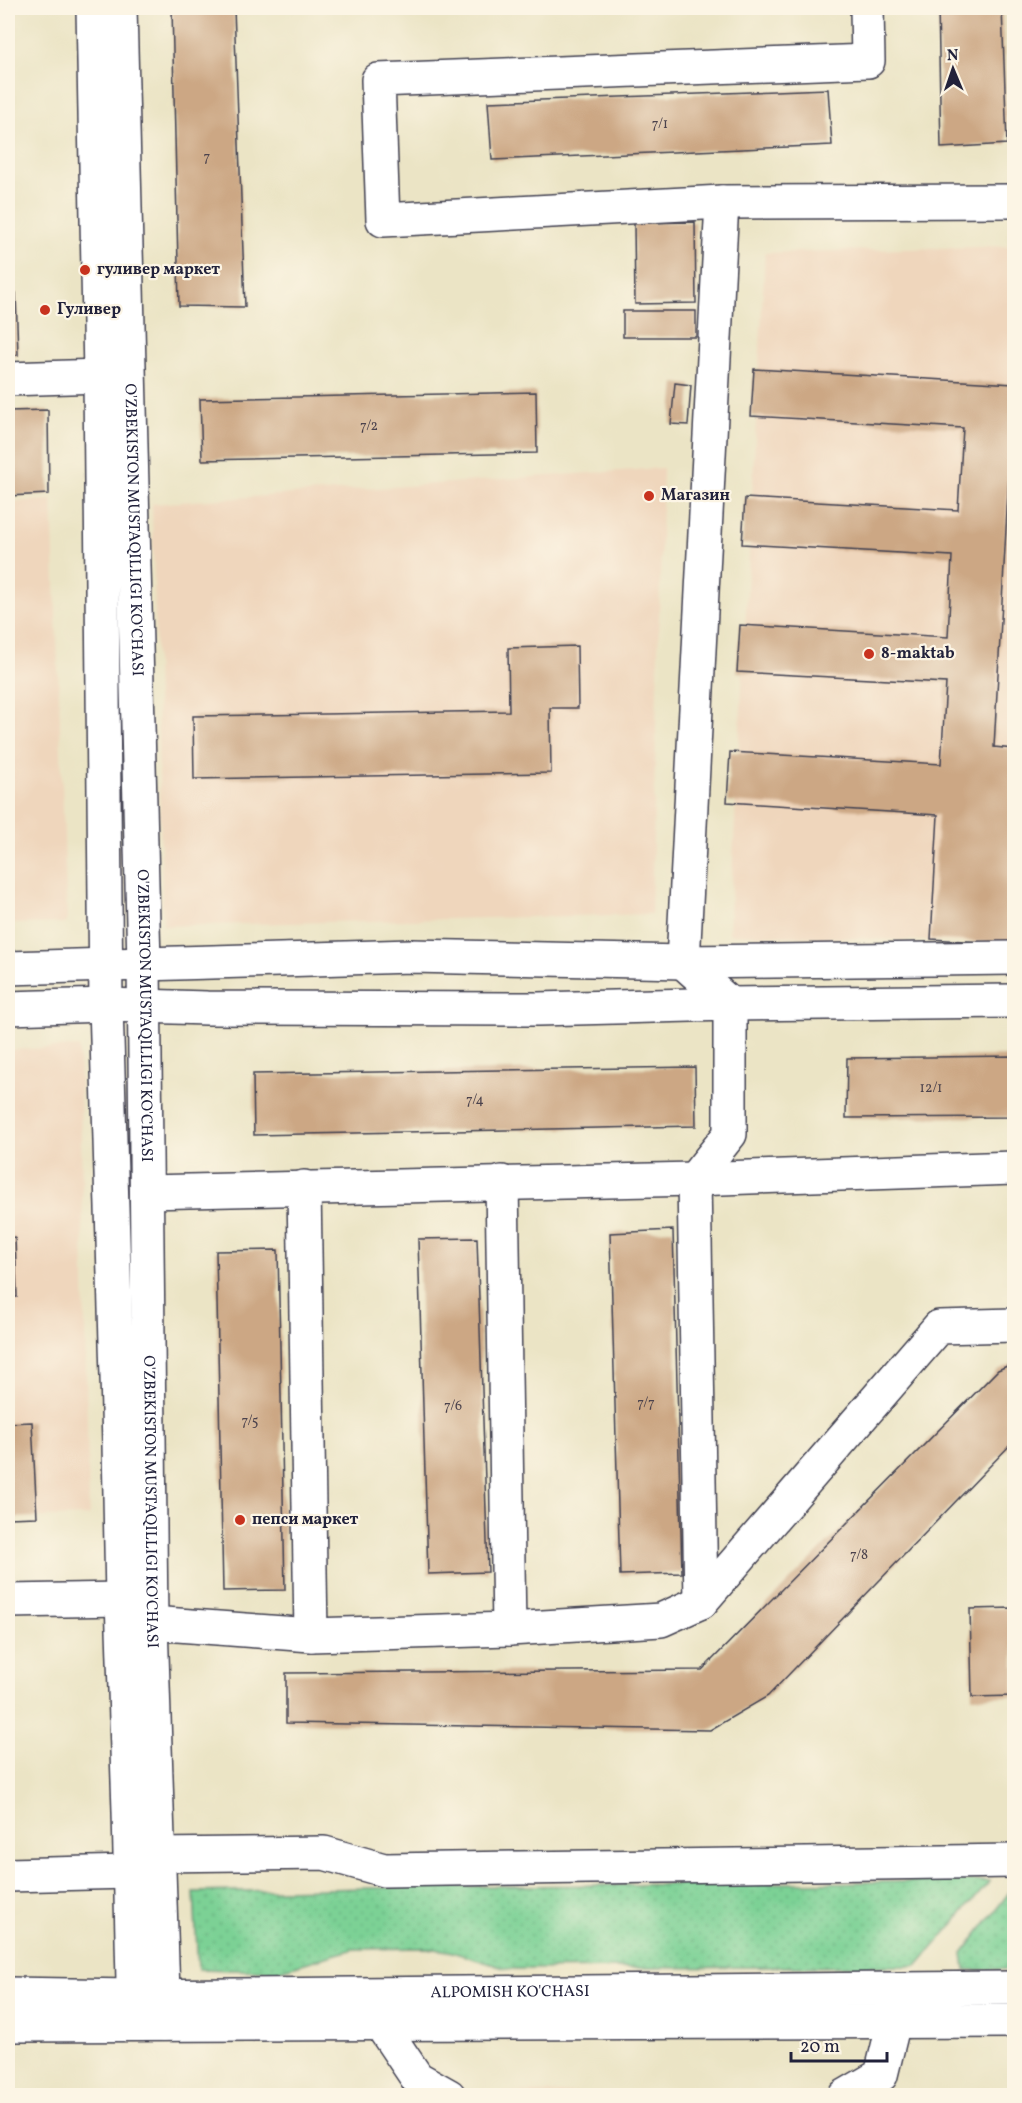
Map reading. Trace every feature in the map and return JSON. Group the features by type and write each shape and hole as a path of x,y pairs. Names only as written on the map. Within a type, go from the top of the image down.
{"street":[{"name":"O'ZBEKISTON MUSTAQILLIGI KO'CHASI","path":"93,8 100,376 106,1005 120,1444 122,1599 130,1872 148,2010"},
{"name":"O'ZBEKISTON MUSTAQILLIGI KO'CHASI","path":"120,8 145,1005 151,1623 158,1855 148,2010"},
{"path":"867,8 868,61 378,80 383,220 722,202 1014,201"},
{"path":"682,962 722,202"},
{"path":"8,379 100,376"},
{"path":"8,968 411,957 682,962 1014,958"},
{"path":"682,962 730,1004 730,1134 694,1179 701,1602"},
{"path":"8,1008 145,1005 207,1008 538,1009 1014,1001"},
{"path":"147,1192 694,1179 1014,1168"},
{"path":"502,1182 509,1629"},
{"path":"304,1187 311,1635"},
{"path":"151,1623 311,1635 509,1629 660,1620 701,1602 939,1327 1014,1325"},
{"path":"8,1601 122,1599"},
{"path":"158,1855 324,1853 384,1870 1014,1861"},
{"path":"8,1875 130,1872"},
{"name":"ALPOMISH KO'CHASI","path":"8,2025 148,2010 1014,1988"},
{"name":"ALPOMISH KO'CHASI","path":"8,1994 148,2010 380,2023 1014,2021"},
{"path":"845,2096 881,2074 894,2022"},
{"path":"380,2023 417,2078 449,2096"}],"shaded area":[{"path":"1014,246 1014,944 729,934 765,253"},
{"path":"663,468 651,914 163,926 152,504"},
{"path":"52,500 67,923 8,924 8,502"},
{"path":"79,1047 89,1516 8,1518 8,1050"},
{"path":"224,2092 1014,2094 1014,2096 224,2096"}],"green space":[{"path":"990,1881 917,1966 507,1969 449,1951 426,1948 354,1949 277,1971 198,1969 194,1892 414,1887"},
{"path":"1014,1886 1014,1969 965,1970 963,1953"}],"building":[{"path":"172,8 234,8 245,307 179,306"},
{"path":"938,8 1002,8 1007,144 941,148"},
{"path":"828,89 832,145 492,160 488,102"},
{"path":"695,222 696,303 635,304 634,223"},
{"path":"8,293 16,293 18,355 8,355"},
{"path":"623,311 696,311 696,337 623,337"},
{"name":"8-maktab","path":"754,369 1014,384 994,747 1014,749 1014,944 931,939 938,815 727,802 730,752 941,764 946,683 737,672 740,625 948,637 952,556 742,544 745,498 958,510 963,428 751,416"},
{"path":"675,383 691,385 688,425 671,424"},
{"path":"536,392 537,453 202,460 200,399"},
{"path":"48,410 49,494 8,496 8,411"},
{"path":"577,646 578,708 550,708 551,773 194,779 193,716 509,711 508,648"},
{"path":"1014,1056 1014,1117 846,1118 847,1058"},
{"path":"695,1067 696,1126 254,1135 253,1074"},
{"path":"673,1230 682,1573 620,1575 610,1233"},
{"path":"15,1237 17,1297 8,1298 8,1238"},
{"path":"477,1238 488,1572 428,1574 418,1239"},
{"path":"278,1250 285,1590 223,1591 216,1251"},
{"path":"1014,1363 1014,1441 768,1696 710,1730 286,1723 286,1673 702,1670 998,1370"},
{"path":"32,1422 37,1517 8,1518 8,1423"},
{"path":"1014,1608 1014,1696 972,1697 970,1609"}],"place":[{"name":"гуливер маркет","path":"85,270"},
{"name":"Гуливер","path":"45,310"},
{"name":"Магазин","path":"649,496"},
{"name":"8-maktab","path":"869,654"},
{"name":"пепси маркет","path":"240,1520"}]}
